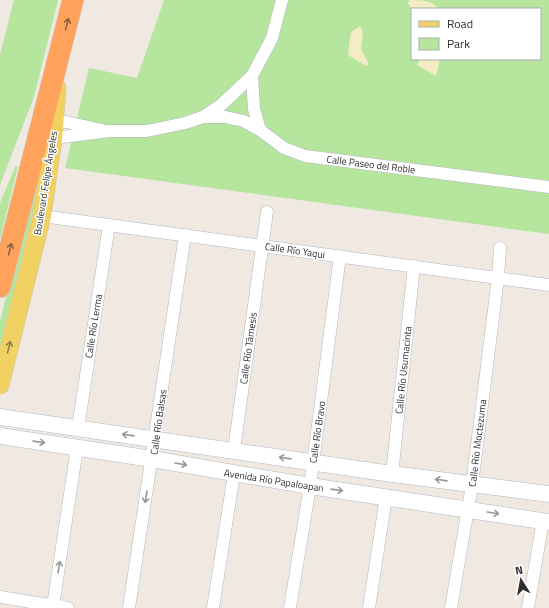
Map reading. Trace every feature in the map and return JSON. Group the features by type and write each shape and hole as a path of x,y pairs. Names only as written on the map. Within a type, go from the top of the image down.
{"highway":[{"name":"Boulevard Felipe Ángeles","path":"0,287 47,130 61,49 73,0"}],"main road":[{"name":"Boulevard Felipe Ángeles","path":"0,385 42,216 47,130"}],"street":[{"path":"47,130 153,130 185,123 203,117 221,105 252,76 272,38 282,0"},
{"path":"252,76 254,108 260,130"},
{"name":"Calle Paseo del Roble","path":"203,117 225,117 244,121 260,130 284,148 305,156 549,187"},
{"path":"47,130 109,131"},
{"name":"Calle Río Támesis","path":"234,450 267,212"},
{"name":"Calle Río Yaqui","path":"42,216 549,285"},
{"name":"Calle Río Lerma","path":"78,428 109,225"},
{"name":"Calle Río Balsas","path":"129,608 184,235"},
{"name":"Calle Río Moctezuma","path":"451,608 472,485 498,278 500,248"},
{"name":"Calle Río Bravo","path":"290,608 310,486 340,256"},
{"name":"Calle Río Usumacinta","path":"392,474 414,266"},
{"path":"0,417 392,474 549,494"},
{"name":"Avenida Río Papaloapan","path":"0,436 152,459 310,486 546,521"},
{"path":"53,606 77,448"},
{"path":"213,608 234,474"},
{"path":"369,608 386,497"},
{"path":"528,608 546,521"},
{"path":"0,597 68,608"}],"green space":[{"path":"14,0 58,0 34,97 0,185 0,54"},
{"path":"164,0 549,0 549,234 65,168 89,68 137,78"},
{"path":"49,143 0,373 0,321 25,218"},
{"path":"18,166 0,240 0,203 15,167"}],"sand":[{"path":"409,0 422,0 430,2 437,8 412,8 408,4"},
{"path":"360,26 363,32 361,49 369,64 366,66 348,55 351,32"},
{"path":"420,60 440,60 436,76 417,65"}]}
